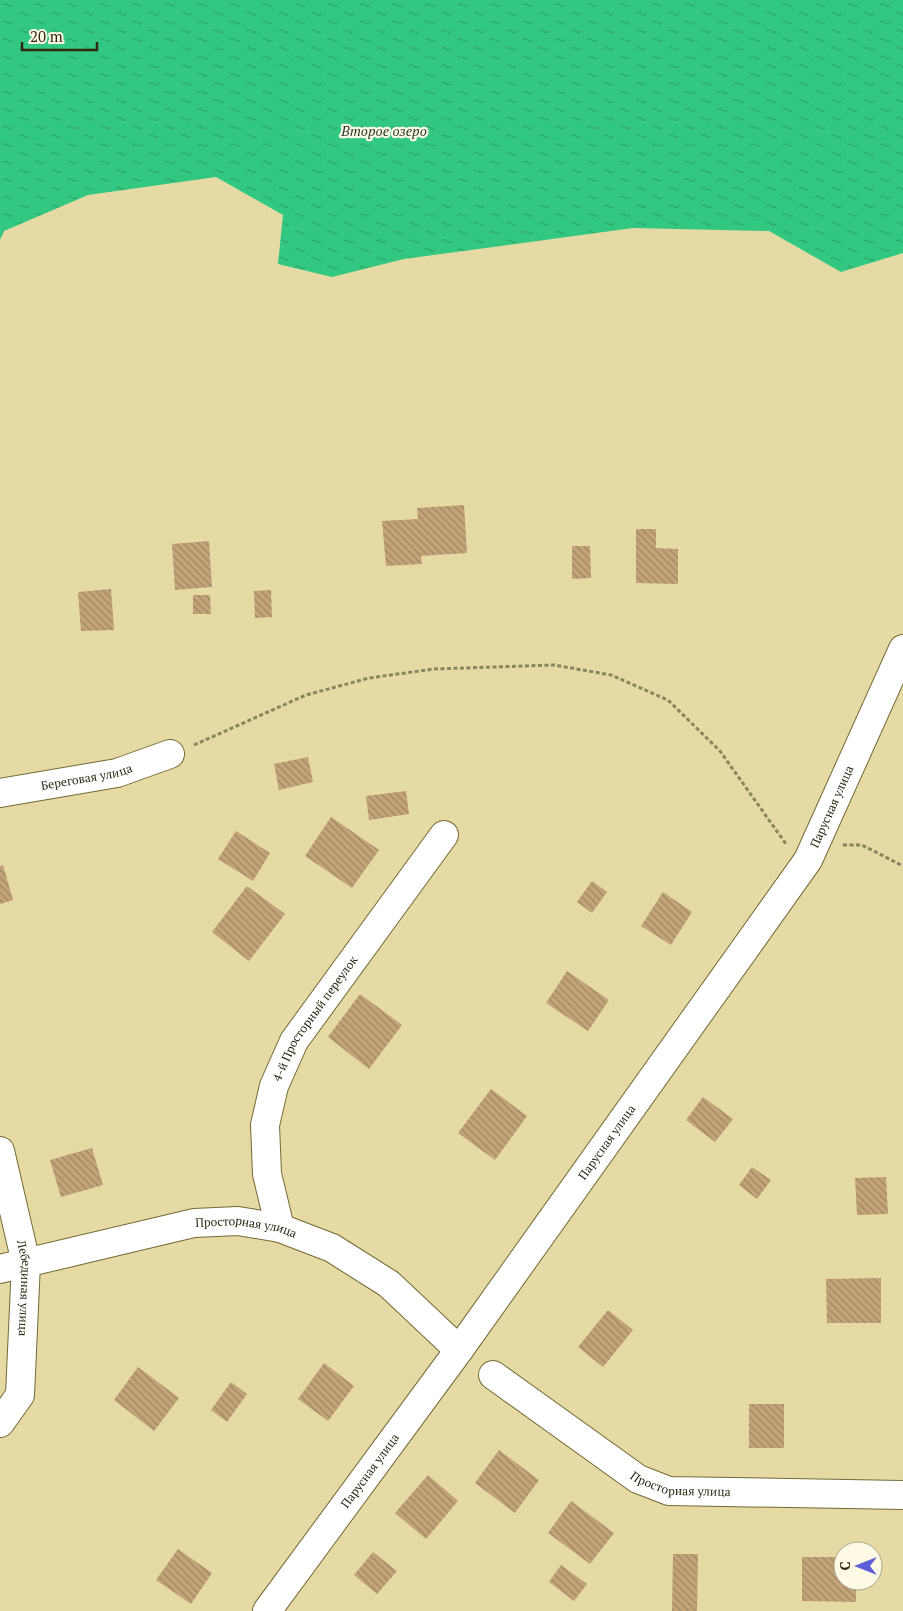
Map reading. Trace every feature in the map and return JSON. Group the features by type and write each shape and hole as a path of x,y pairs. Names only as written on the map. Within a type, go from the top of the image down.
{"street":[{"name":"Парусная улица","path":"267,1611 459,1350 808,860 903,649"},
{"name":"Береговая улица","path":"0,793 117,773 170,754"},
{"name":"4-й Просторный переулок","path":"280,1228 267,1174 265,1125 278,1077 294,1041 444,835"},
{"name":"Лебединая улица","path":"0,1151 26,1263 20,1395 0,1423"},
{"name":"Просторная улица","path":"0,1269 194,1223 238,1221 280,1228 332,1248 389,1284 459,1350"},
{"name":"Просторная улица","path":"494,1375 638,1479 669,1491 903,1494"}],"path":[{"path":"170,754 306,695 369,678 434,669 554,665 611,675 668,700 720,751 795,856 808,860 838,846 862,844 903,866"}],"water":[{"name":"Второе озеро","path":"0,0 903,0 903,253 841,272 769,231 633,228 404,259 332,277 278,264 283,215 216,177 88,195 4,231 0,240"}],"building":[{"path":"464,505 467,553 421,556 422,564 386,566 382,521 418,519 417,508"},
{"path":"636,529 656,529 656,548 678,549 678,584 636,583"},
{"path":"209,541 212,587 175,590 172,544"},
{"path":"572,546 590,546 591,578 572,579"},
{"path":"111,589 114,630 81,631 78,592"},
{"path":"271,590 272,617 255,618 254,591"},
{"path":"193,595 210,595 211,614 193,614"},
{"path":"308,757 313,782 279,790 274,764"},
{"path":"406,791 409,814 369,820 366,796"},
{"path":"331,817 379,850 352,888 305,856"},
{"path":"236,831 270,853 253,881 218,859"},
{"path":"3,865 13,900 0,904 0,866"},
{"path":"592,881 607,892 592,913 577,902"},
{"path":"247,886 285,914 249,961 212,932"},
{"path":"663,892 692,912 671,945 641,926"},
{"path":"567,971 609,1000 588,1031 546,1003"},
{"path":"360,994 402,1025 369,1069 328,1037"},
{"path":"491,1089 527,1116 495,1160 458,1133"},
{"path":"703,1097 733,1119 715,1142 686,1120"},
{"path":"92,1148 103,1185 61,1197 50,1160"},
{"path":"752,1167 771,1180 757,1199 739,1185"},
{"path":"886,1177 888,1214 857,1215 855,1178"},
{"path":"881,1278 881,1323 827,1323 826,1279"},
{"path":"608,1310 633,1330 603,1367 578,1347"},
{"path":"324,1363 354,1386 328,1421 298,1399"},
{"path":"138,1367 179,1398 154,1431 114,1400"},
{"path":"231,1382 247,1394 227,1422 211,1410"},
{"path":"749,1404 784,1404 784,1448 749,1448"},
{"path":"499,1450 539,1480 515,1513 475,1483"},
{"path":"428,1475 458,1501 426,1539 395,1513"},
{"path":"571,1501 614,1533 590,1564 548,1533"},
{"path":"178,1549 212,1573 191,1604 156,1580"},
{"path":"373,1552 397,1571 377,1594 354,1575"},
{"path":"673,1554 698,1554 697,1611 672,1611"},
{"path":"802,1557 833,1557 833,1591 856,1591 856,1602 802,1601"},
{"path":"561,1565 587,1584 574,1601 549,1582"}]}
